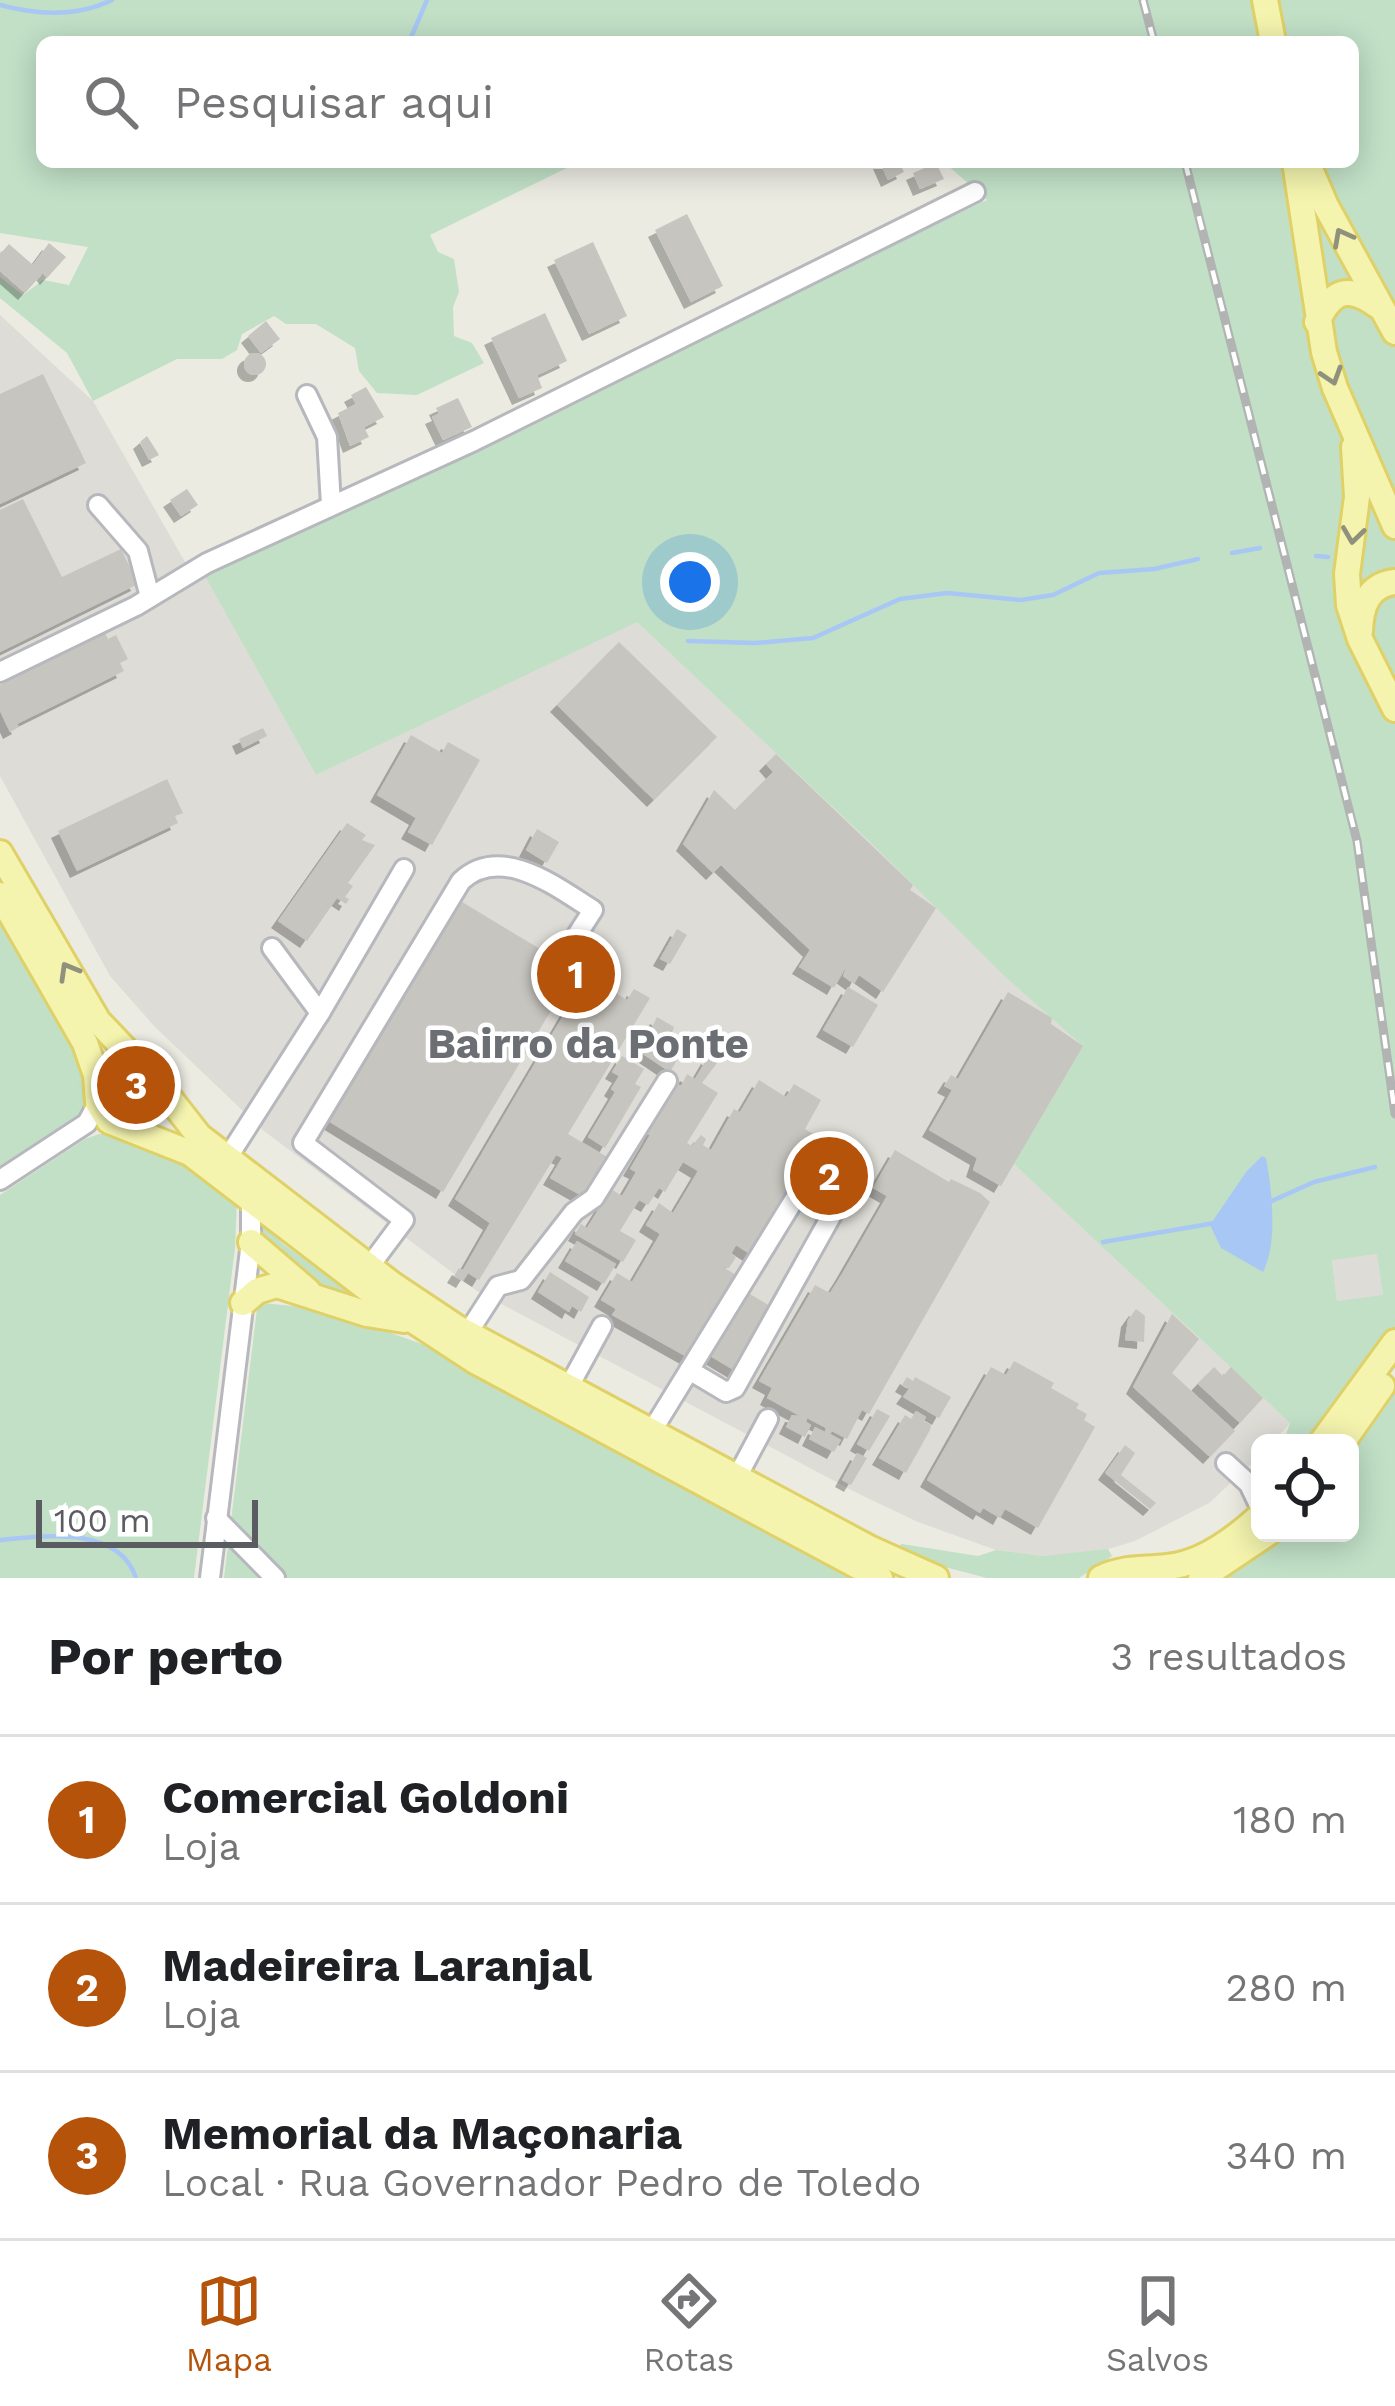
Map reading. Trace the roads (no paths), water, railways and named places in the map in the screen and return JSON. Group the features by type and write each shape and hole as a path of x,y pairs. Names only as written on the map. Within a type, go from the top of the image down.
{"main road":[{"path":"1264,0 1272,36"},
{"path":"1295,168 1317,322 1335,388 1395,526"},
{"path":"1310,168 1389,320"},
{"path":"1317,322 1330,299 1346,290 1364,295 1389,320"},
{"path":"1353,429 1356,518 1347,589 1360,639 1395,710"},
{"path":"1360,639 1367,598 1381,584 1395,582"},
{"path":"0,853 98,1022 138,1064 155,1071 199,1136 369,1267 467,1334 883,1556 936,1578"},
{"path":"0,895 85,1043 94,1107 123,1128 190,1153 412,1321 483,1366 880,1578"},
{"path":"94,1107 112,1071 138,1064"},
{"path":"123,1128 144,1131 159,1120 167,1095"},
{"path":"250,1242 314,1296"},
{"path":"243,1304 257,1291 272,1286 368,1314 412,1321"},
{"path":"1328,1434 1395,1342"},
{"path":"1348,1434 1395,1369"},
{"path":"1101,1578 1126,1568 1148,1573 1196,1560 1251,1522"},
{"path":"1201,1578 1255,1542"}],"street":[{"path":"0,672 207,563 553,403 975,192"},
{"path":"308,395 327,437 331,505"},
{"path":"98,505 138,551 150,597"},
{"path":"228,1157 320,1013 404,868"},
{"path":"369,1267 404,1220 303,1144 461,881 479,870 524,871 593,910 568,949"},
{"path":"272,948 320,1013"},
{"path":"467,1334 494,1291 504,1282 521,1280 574,1212 594,1198 667,1081"},
{"path":"0,1180 94,1107"},
{"path":"650,1434 689,1370 813,1169 821,1168 841,1181 838,1202 735,1388 726,1392 689,1370"},
{"path":"209,1578 250,1242 251,1198"},
{"path":"567,1390 602,1326"},
{"path":"736,1479 768,1419"},
{"path":"1226,1463 1251,1488"},
{"path":"216,1518 275,1578"}],"water":[{"path":"1262,1156 1266,1158 1272,1216 1271,1246 1263,1272 1221,1248 1210,1225"}],"waterway":[{"path":"0,5 57,13 112,0"},
{"path":"412,36 427,0"},
{"path":"1232,553 1260,548"},
{"path":"1316,556 1328,557"},
{"path":"688,641 756,643 813,638 900,599 947,593 1021,600 1053,595 1099,573 1154,569 1198,559"},
{"path":"1265,1204 1314,1182 1375,1167"},
{"path":"1103,1242 1215,1223"},
{"path":"0,1540 57,1536 97,1542 127,1561 136,1578"}],"railway":[{"path":"1143,0 1152,36"},
{"path":"1187,168 1357,841 1395,1114"}],"place":[{"name":"Comercial Goldoni","path":"576,974"},
{"name":"Memorial da Maçonaria","path":"136,1085"},
{"name":"Madeireira Laranjal","path":"829,1176"}],"district":[{"name":"Bairro da Ponte","path":"588,1043"}]}
